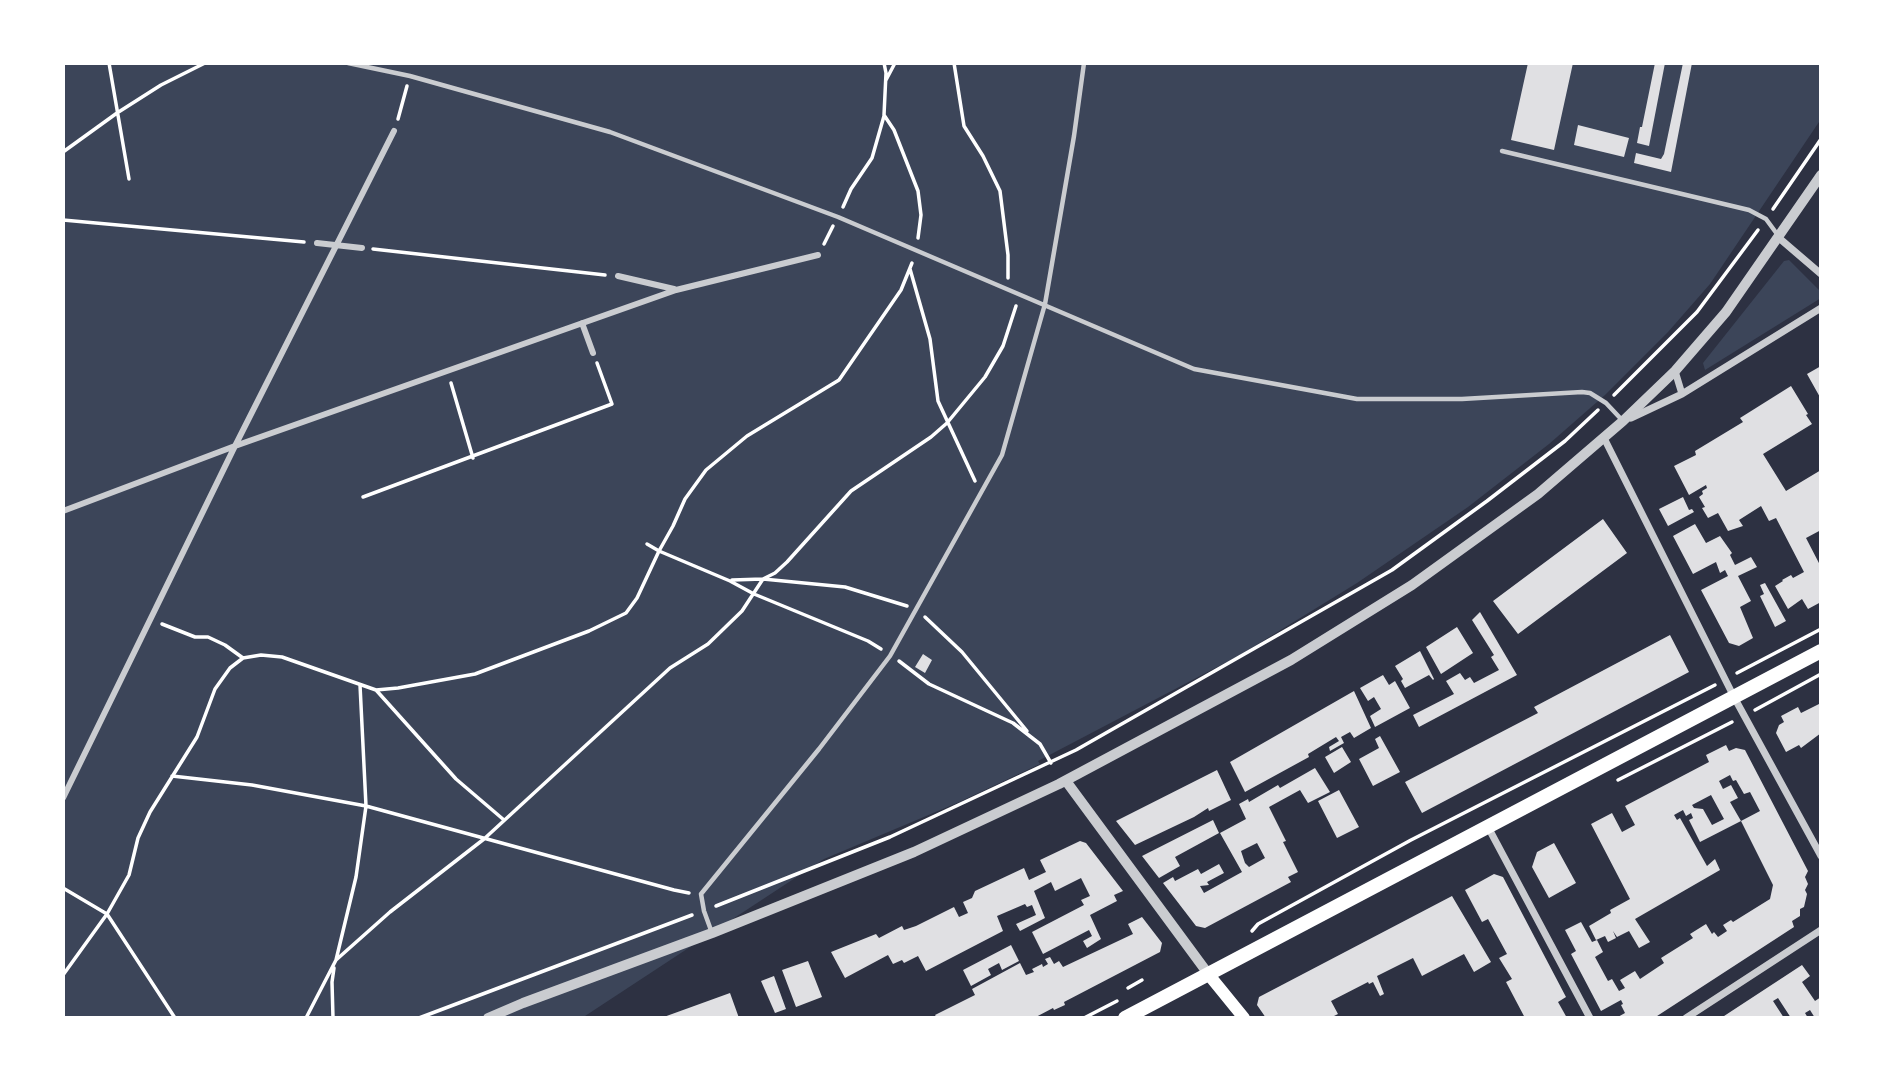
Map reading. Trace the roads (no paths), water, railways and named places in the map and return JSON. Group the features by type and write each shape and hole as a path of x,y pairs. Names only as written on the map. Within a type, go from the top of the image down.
{"main road":[{"path":"1125,1018 1821,652"},
{"path":"1209,975 1244,1018"}],"street":[{"path":"63,798 235,446 394,131"},
{"path":"488,1018 915,852 1066,781 1291,660 1412,584 1538,494 1675,372 1726,312 1821,175"},
{"path":"1779,238 1821,274"},
{"path":"317,243 362,248"},
{"path":"63,511 235,446 676,290 818,255"},
{"path":"618,276 676,290"},
{"path":"1623,421 1682,394 1821,308"},
{"path":"582,323 593,352"},
{"path":"1675,372 1682,394"},
{"path":"1604,438 1734,697 1821,856"},
{"path":"1066,781 1209,975"},
{"path":"1488,827 1590,1018"},
{"path":"1686,1018 1821,930"}],"lane":[{"path":"348,63 410,76 610,132 838,216 1194,369 1357,399 1462,399 1582,391 1606,403 1623,421"},
{"path":"712,933 701,894 819,749 890,656 1002,455 1045,304 1084,63"},
{"path":"1502,151 1749,210 1766,219 1779,238"}]}
